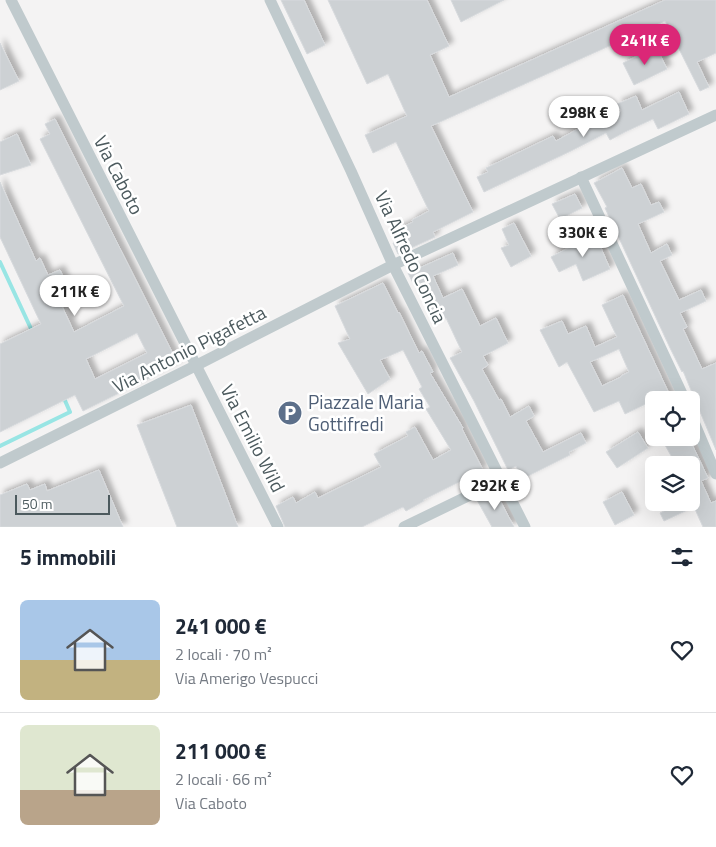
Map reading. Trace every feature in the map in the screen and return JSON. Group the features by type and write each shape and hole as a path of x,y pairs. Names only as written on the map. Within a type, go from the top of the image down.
{"street":[{"name":"Via Caboto","path":"11,0 196,365"},
{"name":"Via Alfredo Concia","path":"270,0 393,265 525,527"},
{"name":"Via Antonio Pigafetta","path":"0,463 393,265 716,115"},
{"path":"581,177 681,391"},
{"name":"Via Emilio Wild","path":"196,365 278,527"},
{"path":"700,436 716,474"},
{"path":"404,527 501,480"}],"building":[{"path":"281,0 304,0 325,45 307,54"},
{"path":"328,0 427,0 449,46 430,55 449,97 665,0 716,0 716,53 697,62 709,87 700,91 665,21 431,126 473,212 433,232 435,237 398,254 393,243 401,240 396,230 413,222 412,220 429,211 396,142 373,153 365,135 407,116 388,74 367,84"},
{"path":"451,0 504,0 461,22"},
{"path":"0,43 19,81 0,90"},
{"path":"656,47 667,69 634,85 623,63"},
{"path":"679,92 689,114 658,129 653,119 610,140 606,133 484,192 477,177 488,172 486,168 553,136 556,141 594,120 597,124 621,111 617,104 636,96 642,110"},
{"path":"55,119 178,364 83,411 75,395 0,432 0,344 41,324 0,237 0,182 36,261 40,258 48,275 60,270 73,298 61,304 74,332 124,306 40,139 50,134 45,124","holes":["137,333 147,353 95,379 86,359"]},
{"path":"17,134 31,165 0,175 0,142"},
{"path":"622,168 632,188 641,184 651,205 659,202 664,212 638,224 651,253 667,244 672,255 660,261 679,300 701,290 706,301 680,313 687,327 683,329 702,369 716,363 716,450 700,412 700,391 691,391 605,208 607,207 594,183"},
{"path":"575,194 582,208 560,219 552,204"},
{"path":"514,223 531,256 511,267 501,248 509,245 502,229"},
{"path":"595,234 610,269 583,281 576,264 559,272 551,257"},
{"path":"453,253 458,265 433,276 443,298 462,289 480,326 496,318 508,343 483,356 488,365 482,369 510,417 529,406 534,416 526,421 543,452 581,433 586,443 569,452 570,455 522,479 516,466 508,470 474,401 450,358 462,352 446,318 435,323 418,285 415,287 408,273"},
{"path":"383,283 419,353 422,351 433,372 430,373 463,428 483,470 423,500 406,511 403,507 362,527 285,527 276,506 293,497 296,503 315,492 318,498 381,467 374,454 408,436 406,432 415,427 433,460 451,450 426,409 430,407 419,389 422,387 403,350 380,360 390,379 368,394 338,343 350,339 335,306"},
{"path":"623,295 668,391 645,391 645,404 625,414 619,401 594,412 567,362 559,367 540,330 562,321 568,334 586,326 595,347 617,337 602,305","holes":["619,349 629,372 602,386 590,362"]},
{"path":"191,405 238,527 177,527 137,425"},
{"path":"638,432 648,448 617,468 606,452"},
{"path":"666,446 693,446 698,456 683,456 671,456"},
{"path":"700,461 708,478 701,481 711,503 716,501 716,527 703,527 696,511 700,511"},
{"path":"99,470 123,527 0,527 0,495 27,484 30,490 45,484 47,491"},
{"path":"495,491 514,527 492,527 477,500"},
{"path":"622,492 634,515 615,525 603,502"},
{"path":"664,511 685,511 664,521 660,513"}],"waterway":[{"path":"0,262 33,333"},
{"path":"0,446 70,412 63,396"}],"place":[{"name":"Piazzale Maria Gottifredi","path":"290,413"}]}
